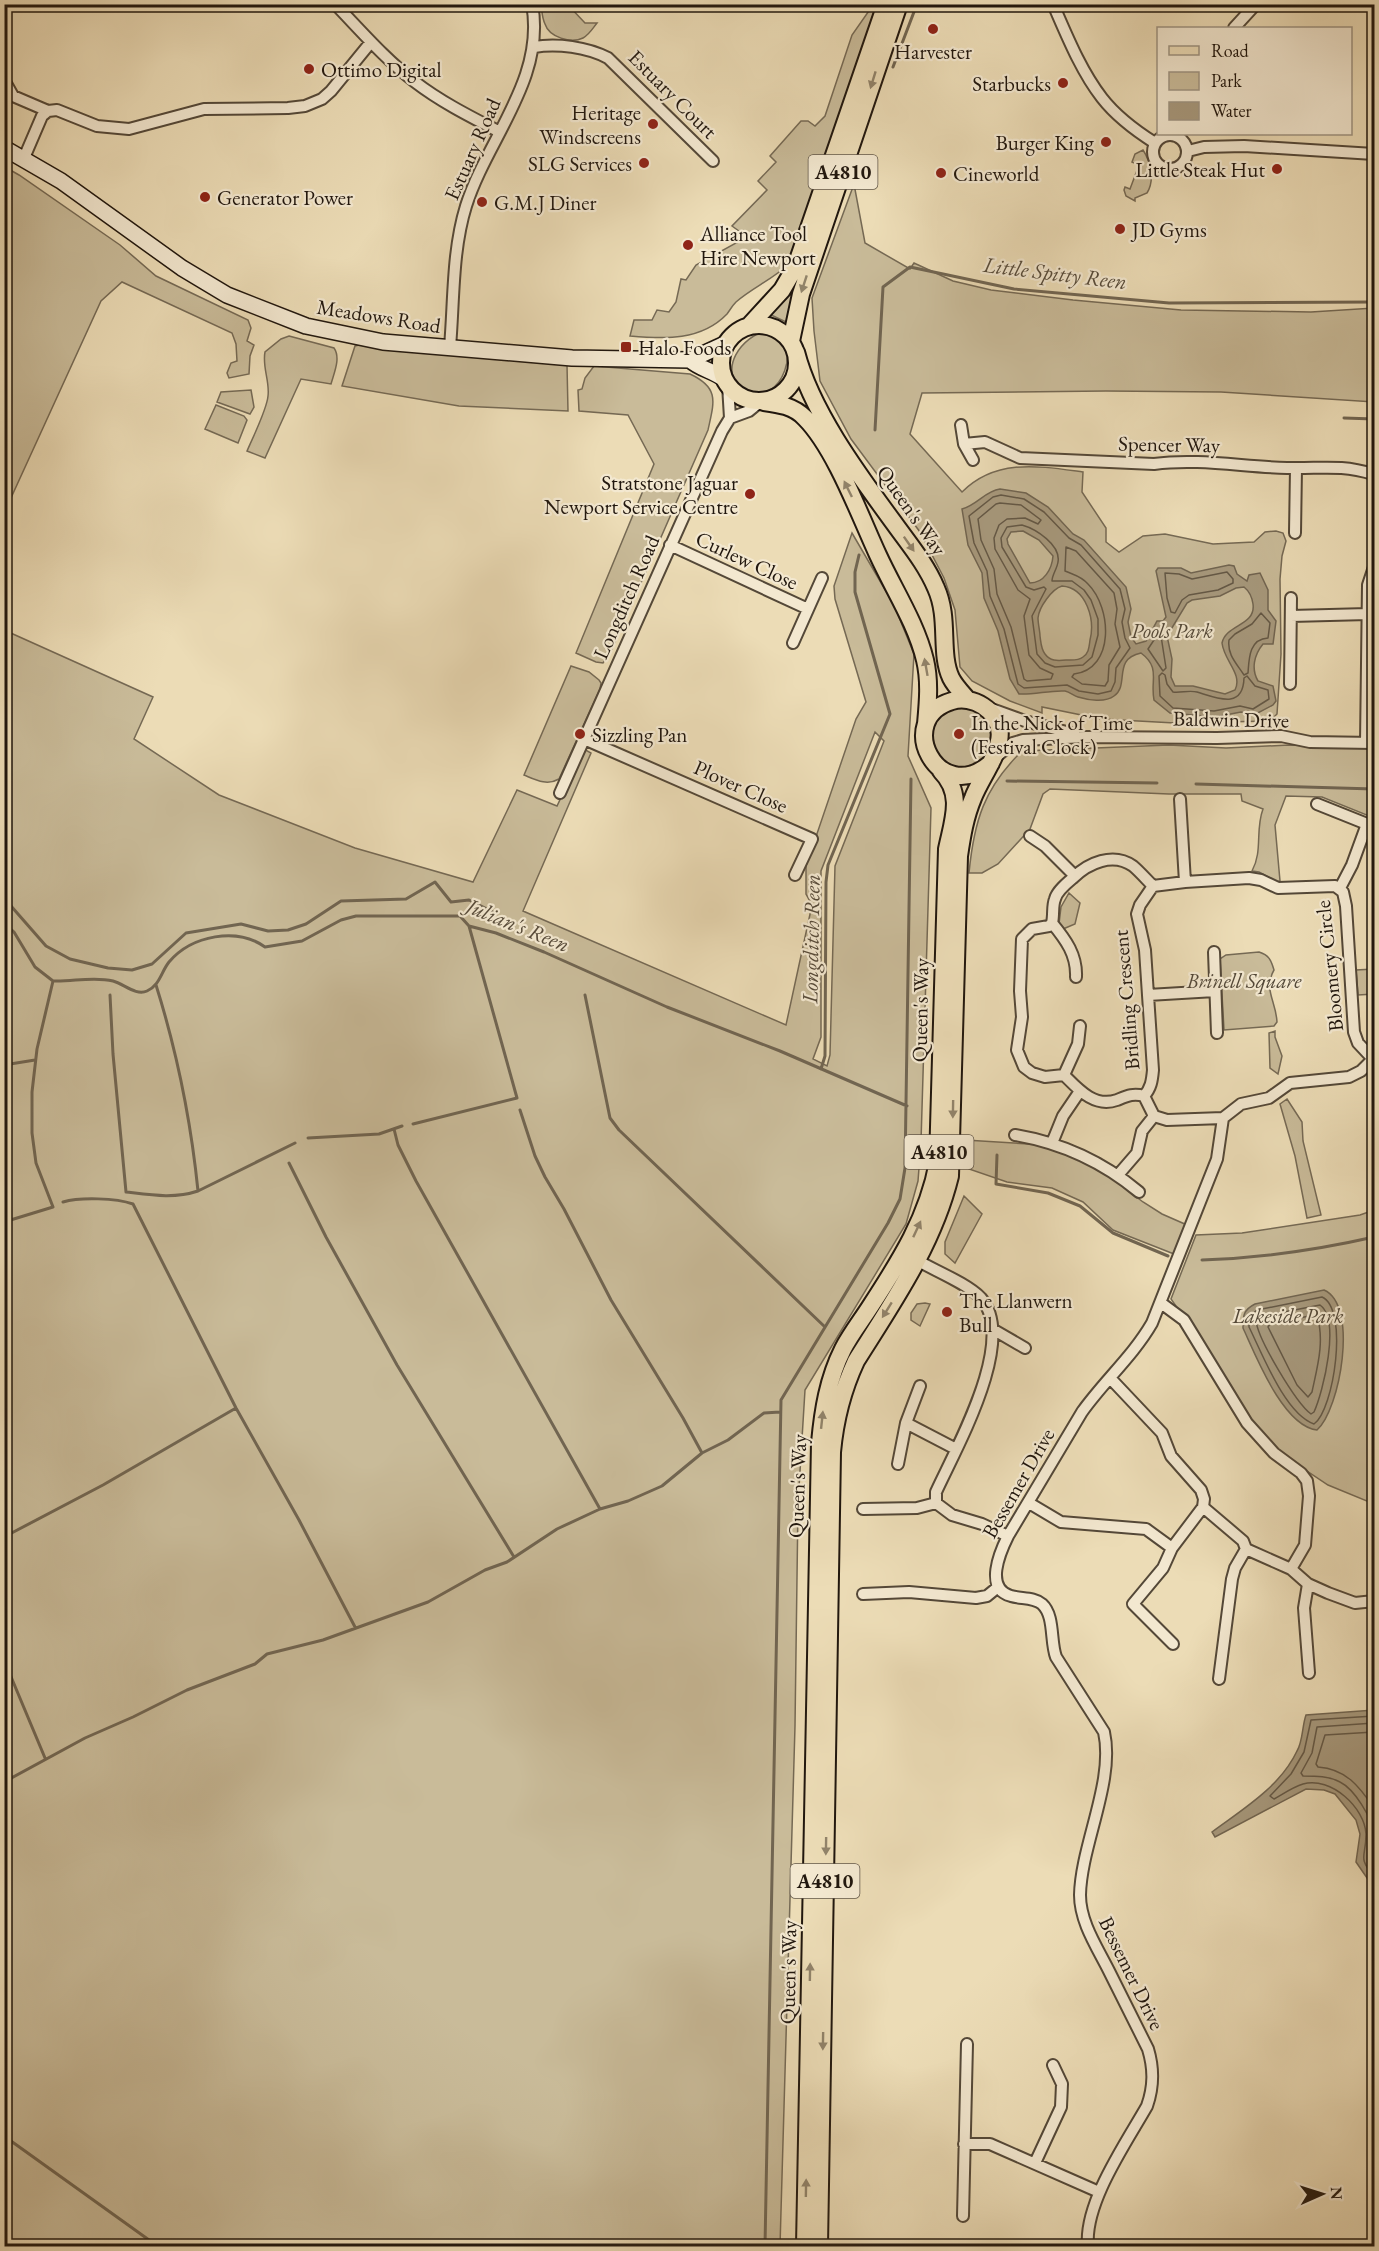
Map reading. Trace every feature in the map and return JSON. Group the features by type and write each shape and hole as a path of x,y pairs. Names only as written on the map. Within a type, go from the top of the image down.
{"main road":[{"name":"A4810","path":"749,326 782,290 796,266 886,4"},
{"name":"A4810","path":"793,347 801,294 899,4"},
{"path":"749,326 772,327 782,333 793,347 798,364 790,387 782,395 762,402 747,400 736,394 726,382 721,367 722,355 727,343 733,336 749,326"},
{"name":"Queen's Way","path":"793,347 802,375 830,426 937,589 944,609 948,667 951,678 996,722 1000,732 1000,743 968,812 959,856 950,1176 941,1209 912,1257 846,1381 835,1423 819,2247"},
{"name":"Queen's Way","path":"762,402 782,404 805,418 822,439 844,481 921,643 929,683 924,745 934,764 950,780 955,792 955,808 947,849 938,1162 935,1183 912,1257 843,1348 827,1392 822,1422 818,1472 805,2247"},
{"path":"926,725 938,708 946,703 975,703"},
{"path":"934,764 942,771 962,776 973,775 992,761"}],"street":[{"path":"335,4 371,42 416,83 454,108 500,132"},
{"name":"Estuary Road","path":"450,347 453,288 466,205 525,78 534,47 535,17 532,4"},
{"path":"1053,4 1079,59 1102,99 1125,121 1155,143"},
{"path":"1235,27 1256,4"},
{"path":"4,80 13,96 48,111 57,110 97,126 129,129 204,109 305,106 322,99 331,91 371,42"},
{"name":"Estuary Court","path":"534,47 557,45 590,51 608,58 713,161"},
{"path":"24,158 42,116 48,111"},
{"path":"1155,143 1166,135"},
{"path":"1155,143 1154,158 1165,168 1175,169 1183,164 1188,151 1184,141 1177,135"},
{"path":"1188,151 1204,147 1244,146 1374,154"},
{"name":"Meadows Road","path":"4,148 24,158 105,211 182,268 227,295 306,326 383,342 572,358 690,360 727,343"},
{"name":"Meadows Road","path":"690,360 697,366 717,374 726,382"},
{"path":"726,382 730,418 749,411 762,402"},
{"name":"Longditch Road","path":"560,793 670,545 730,418"},
{"path":"962,425 964,444 973,460"},
{"name":"Spencer Way","path":"964,444 984,442 1020,458 1296,468 1323,466 1352,468 1374,475"},
{"path":"1295,533 1296,468"},
{"name":"Curlew Close","path":"670,545 808,609"},
{"path":"1370,743 1371,646 1368,585 1374,567"},
{"name":"Curlew Close","path":"794,643 822,578"},
{"path":"1290,684 1291,598"},
{"path":"1291,616 1368,614"},
{"path":"975,703 1025,721 1086,737"},
{"name":"Baldwin Drive","path":"1086,737 1281,736 1322,743 1370,743"},
{"path":"992,761 1013,743 1023,740 1086,737"},
{"name":"Plover Close","path":"584,739 812,839 795,875"},
{"path":"1080,1026 1078,1044 1064,1075 1038,1077 1024,1066 1017,1050 1022,1017 1020,991 1022,939 1032,929 1049,926 1052,922 1054,899 1075,876 1090,864 1118,860 1131,865 1153,886 1185,882 1180,799"},
{"path":"1317,804 1367,824 1352,865 1340,888"},
{"path":"1030,836 1046,846 1075,876"},
{"name":"Bloomery Circle","path":"1185,882 1249,878 1261,880 1278,888 1329,885 1340,888 1346,906 1354,1032 1358,1043 1372,1064"},
{"name":"Bridling Crescent","path":"1064,1075 1087,1097 1105,1102 1130,1095 1144,1096 1151,1085 1145,950 1137,914 1140,905 1153,886"},
{"path":"1052,922 1071,949 1076,977"},
{"path":"1214,952 1217,1033"},
{"path":"1148,995 1215,991"},
{"path":"1144,1096 1154,1116 1167,1120 1224,1118 1241,1104 1269,1098 1290,1083 1349,1077 1372,1064"},
{"path":"1052,1143 1063,1116 1080,1091"},
{"path":"1118,1175 1137,1153 1142,1131 1154,1116"},
{"name":"Bessemer Drive","path":"1088,2247 1089,2225 1099,2192 1147,2106 1152,2092 1153,2075 1148,2049 1088,1930 1081,1907 1082,1881 1106,1763 1107,1743 1100,1723 1056,1657 1046,1608 1034,1600 1008,1596 998,1587 996,1577 998,1557 1008,1536 1082,1412 1146,1334 1161,1303 1217,1159 1224,1118"},
{"path":"1015,1135 1052,1143 1080,1154 1118,1175 1139,1192"},
{"path":"912,1257 979,1295 992,1317 994,1330 986,1374 936,1492 936,1503"},
{"path":"1161,1303 1184,1320 1247,1423 1274,1453 1301,1473 1307,1481 1309,1496 1305,1545 1291,1569"},
{"path":"994,1330 1025,1348"},
{"path":"1111,1379 1162,1433 1164,1444 1171,1456 1201,1490 1204,1500 1203,1507 1172,1548 1163,1568 1134,1604 1173,1644"},
{"path":"897,1464 906,1423 920,1386"},
{"path":"906,1423 956,1449"},
{"path":"863,1509 917,1508 936,1503"},
{"path":"936,1503 952,1515 982,1524 1008,1536"},
{"path":"1029,1503 1061,1522 1146,1529 1172,1548"},
{"path":"1203,1507 1243,1541 1246,1549 1291,1569 1308,1584 1355,1603 1374,1601"},
{"path":"1219,1680 1232,1579 1235,1568 1246,1549"},
{"path":"1308,1584 1304,1608 1309,1673"},
{"path":"863,1594 915,1593 976,1598 987,1596 998,1587"},
{"path":"963,2216 967,2044"},
{"path":"1035,2163 1061,2107 1062,2084 1053,2065"},
{"path":"964,2144 990,2144 1099,2192"}],"green space":[{"path":"541,5 568,5 585,23 597,23 583,38 567,40 547,29"},
{"path":"873,5 880,5 789,264 742,297 717,323 706,329 682,336 656,338 630,336 634,320 652,320 657,310 669,312 676,302 681,279 686,280 696,265 747,237 732,226 767,190 758,181 776,162 770,156 801,121 808,121 815,126 825,116 852,35"},
{"path":"1143,150 1150,165 1151,182 1147,193 1135,198 1135,201 1126,196 1124,190 1125,187 1130,189 1139,165 1132,162 1135,154"},
{"path":"5,167 120,245 156,276 248,320 251,328 247,341 254,345 250,356 249,374 229,378 227,373 231,363 237,361 236,344 232,333 122,282 101,301 5,511"},
{"name":"Pools Park","path":"854,184 865,243 910,269 914,263 953,281 991,290 1181,310 1311,312 1374,308 1374,402 1221,392 922,393 910,434 962,492 975,481 1004,469 1034,467 1083,472 1082,492 1106,528 1106,542 1119,552 1143,536 1165,534 1213,544 1254,542 1265,532 1283,533 1286,541 1280,579 1281,654 1277,714 1270,721 1175,723 1101,719 1042,707 1042,713 1010,701 972,681 960,667 955,610 944,578 920,532 851,439 820,381 812,298"},
{"path":"786,292 794,295 786,322 769,314"},
{"path":"767,331 779,336 786,345 787,357 785,370 779,382 769,391 758,394 744,389 736,382 732,373 732,364 741,347 749,339"},
{"path":"289,336 334,348 337,356 336,366 331,384 301,379 265,458 247,451 267,402 265,352 281,339"},
{"path":"355,346 563,363 567,365 568,411 459,406 342,386"},
{"path":"594,366 690,374 700,379 710,390 713,404 708,430 612,649 603,663 576,653 654,464 628,415 579,411 578,390 582,389 585,378"},
{"path":"251,390 254,407 250,414 217,402 221,392"},
{"path":"216,405 244,416 247,420 238,443 205,429"},
{"path":"852,533 894,605 914,654 908,756 931,808 921,1142 918,1181 906,1224 805,1390 798,1504 795,1726 780,2246 5,2246 4,630 153,697 134,739 219,795 355,848 473,882 517,790 557,806 584,749 591,753 523,911 786,1025 812,905 806,894 806,866 856,719 866,702 835,599 834,586","holes":["875,732 884,741 835,866 830,1055 827,1066 813,1059 821,1037 821,871"]},
{"path":"571,666 589,672 601,683 600,689 559,779 542,782 524,775"},
{"path":"962,707 983,716 992,737 983,758 962,767 941,758 932,737 941,716"},
{"path":"1169,745 1226,748 1289,745 1374,747 1374,818 1322,797 1286,796 1275,825 1280,881 1277,882 1259,872 1252,871 1257,856 1259,825 1263,809 1242,801 1241,794 1169,794 1050,789 1043,794 1030,829 998,864 982,873 969,873 974,837 983,806 998,778 1022,751"},
{"path":"1069,893 1080,903 1075,924 1063,929 1059,924 1061,907"},
{"name":"Brinell Square","path":"1259,952 1269,958 1274,970 1270,989 1277,1022 1274,1026 1224,1030 1220,959 1226,955"},
{"path":"1374,969 1374,994 1358,995 1356,970"},
{"path":"1275,1031 1282,1056 1278,1074 1270,1068 1269,1033"},
{"path":"1287,1099 1302,1122 1303,1141 1321,1215 1307,1218 1295,1156 1280,1104"},
{"path":"965,1140 1045,1145 1094,1165 1143,1202 1162,1214 1187,1225 1174,1254 1113,1230 1083,1202 1052,1188 1007,1182 969,1169"},
{"path":"964,1196 982,1214 955,1263 945,1254 945,1242"},
{"name":"Lakeside Park","path":"1374,1210 1374,1504 1328,1485 1280,1453 1252,1421 1218,1366 1171,1299 1196,1235 1242,1233 1360,1215"},
{"path":"917,1304 930,1304 920,1326 911,1320 911,1313"}],"water":[{"path":"995,490 1026,493 1048,507 1073,534 1084,540 1126,587 1131,609 1128,622 1131,637 1136,644 1146,641 1157,621 1163,621 1166,617 1156,571 1158,568 1181,568 1191,573 1229,565 1234,566 1237,574 1247,581 1249,575 1260,573 1268,590 1268,610 1276,621 1273,644 1263,644 1254,662 1258,681 1273,686 1276,701 1273,705 1254,715 1241,712 1215,717 1170,713 1154,700 1153,669 1141,653 1132,656 1127,661 1119,691 1110,698 1087,699 1065,691 1019,694 1010,679 998,631 984,598 982,573 968,545 962,509","holes":["1023,531 1039,540 1053,556 1051,566 1039,581 1030,583 1008,544 1007,539 1011,532","1062,586 1078,592 1090,615 1089,647 1086,654 1079,659 1051,659 1042,648 1039,614 1047,599","1244,587 1250,594 1253,611 1246,621 1229,632 1222,643 1223,650 1237,678 1235,690 1225,694 1193,686 1175,686 1171,677 1172,659 1167,636 1187,603 1192,600 1220,596 1236,588"]},
{"path":"1324,1290 1335,1300 1341,1315 1342,1358 1333,1402 1317,1430 1305,1426 1282,1403 1255,1355 1243,1328 1243,1320 1246,1311 1255,1304"},
{"path":"1374,1710 1374,1888 1356,1862 1360,1834 1356,1820 1335,1794 1324,1790 1306,1789 1215,1837 1212,1832 1260,1796 1290,1764 1299,1747 1306,1715"}],"waterway":[{"path":"893,67 917,4"},
{"name":"Little Spitty Reen","path":"875,430 883,287 910,267 1014,289 1169,303 1374,302"},
{"path":"1344,418 1374,419"},
{"name":"Longditch Reen","path":"821,1069 825,1056 828,865 890,714 855,592 855,572 859,555"},
{"path":"765,2246 781,1400 888,1223 900,1199 905,1168 911,779"},
{"name":"Little Spitty Reen","path":"1007,781 1157,783"},
{"name":"Little Spitty Reen","path":"1196,784 1374,789"},
{"path":"4,898 46,946 70,959 108,968 132,970 152,964 186,933 241,924 268,931 288,930 306,924 341,901 406,899 435,882 451,902 469,900 495,913"},
{"name":"Julian's Reen","path":"4,923 14,932 35,967 53,981 105,980 143,992 158,982 169,962 179,953 202,940 215,937 241,937 265,947 302,941 341,920 356,916 460,916 469,926 496,933 544,952 667,1007 780,1051 907,1106"},
{"path":"413,1124 517,1098 469,926"},
{"path":"4,1222 53,1207 36,1163 32,1133 32,1092 37,1049 53,981"},
{"path":"156,985 182,1087 198,1191"},
{"path":"110,995 126,1192 171,1196 198,1191 295,1143"},
{"path":"585,995 610,1118 619,1130 825,1327"},
{"path":"4,1065 35,1060"},
{"path":"520,1110 535,1156 545,1177 611,1300 702,1453"},
{"path":"308,1138 379,1134 402,1126"},
{"path":"394,1129 398,1145 416,1181 600,1509"},
{"path":"997,1155 996,1184 1048,1193 1080,1206 1113,1233 1168,1256"},
{"path":"289,1163 326,1237 397,1365 514,1557"},
{"path":"63,1202 98,1199 133,1204 236,1408 299,1520 355,1627"},
{"path":"1202,1260 1288,1253 1374,1237"},
{"path":"4,1537 103,1485 236,1408"},
{"path":"4,1782 85,1738 187,1690 255,1664 267,1654 323,1640 428,1602 485,1570 507,1562 557,1529 600,1509 628,1501 662,1486 702,1453 728,1440 764,1413 780,1412"},
{"path":"4,1660 45,1758"},
{"path":"4,2136 155,2246"}],"place":[{"name":"Harvester","path":"933,29"},
{"name":"Ottimo Digital","path":"309,69"},
{"name":"Starbucks","path":"1063,83"},
{"name":"Heritage Windscreens","path":"653,124"},
{"name":"Burger King","path":"1106,142"},
{"name":"SLG Services","path":"644,163"},
{"name":"Little Steak Hut","path":"1277,169"},
{"name":"Cineworld","path":"941,173"},
{"name":"Generator Power","path":"205,197"},
{"name":"G.M.J Diner","path":"482,202"},
{"name":"JD Gyms","path":"1120,229"},
{"name":"Alliance Tool Hire Newport","path":"688,245"},
{"name":"Halo Foods","path":"626,347"},
{"name":"Stratstone Jaguar Newport Service Centre","path":"750,494"},
{"name":"Sizzling Pan","path":"580,734"},
{"name":"In the Nick of Time (Festival Clock)","path":"959,734"},
{"name":"The Llanwern Bull","path":"947,1312"}]}
